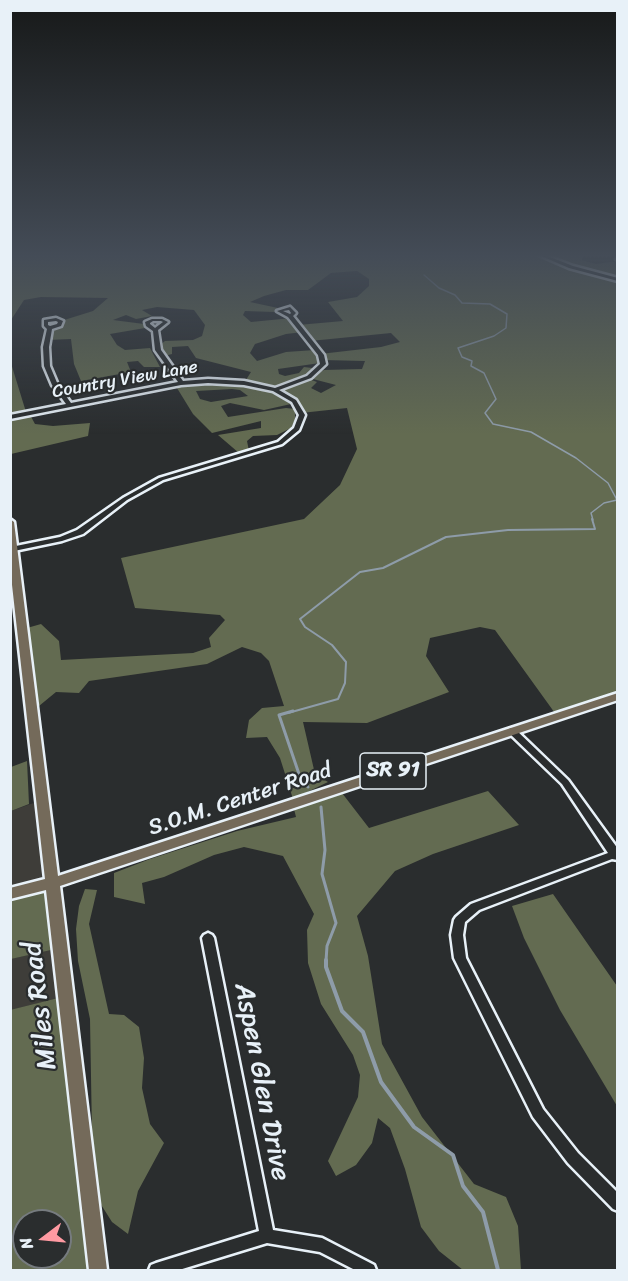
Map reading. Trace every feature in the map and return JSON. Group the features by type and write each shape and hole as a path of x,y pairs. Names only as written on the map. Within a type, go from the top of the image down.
{"main road":[{"name":"Miles Road","path":"10,522 14,549 14,591 98,1270"},
{"name":"S.O.M. Center Road","path":"10,894 52,884 618,696"}],"street":[{"path":"275,390 309,377 323,364 321,356 290,316"},
{"path":"50,328 46,346 47,366 55,385 69,405"},
{"path":"155,330 158,351 181,383"},
{"name":"Country View Lane","path":"10,417 181,383 226,381 275,390 294,401 302,415 297,429 280,443 161,479 125,499 80,532 62,539 14,549"},
{"path":"512,731 565,782 616,855 475,907 460,920 457,935 460,958 538,1113 573,1158 618,1204"},
{"name":"Aspen Glen Drive","path":"208,938 267,1236"},
{"path":"156,1270 267,1236 322,1245 369,1270"}],"shaded area":[{"path":"42,800 52,884 11,894 11,811"},
{"path":"60,948 66,996 11,1010 10,959"}],"green space":[{"path":"81,315 150,315 152,316 136,319 126,315 113,320 144,324 145,328 110,334 117,345 125,350 150,348 160,367 144,367 138,361 127,362 131,372 81,381 74,364 71,339 47,340 50,328 59,325 61,321"},
{"path":"198,315 243,315 251,322 292,318 298,325 343,321 338,315 617,315 617,696 557,716 495,630 480,627 430,638 426,656 449,692 367,723 303,722 315,774 328,782 293,799 280,758 267,737 246,738 249,720 262,708 284,706 269,661 261,653 242,647 207,664 89,681 79,693 56,692 39,706 27,628 41,624 59,641 61,660 193,653 211,647 209,638 225,620 220,615 135,608 121,558 304,519 340,485 357,449 347,408 301,413 294,401 275,390 244,383 251,372 196,358 188,346 172,347 172,354 164,356 160,351 160,345 165,341 193,340 202,336 205,325","holes":["303,332 310,341 391,333 400,342 381,347 320,354 323,360 365,361 362,369 324,370 309,378 336,385 321,393 311,388 317,382 306,378 320,369 304,367 299,373 285,376 279,374 278,369 320,363 315,350 286,352 257,361 250,353 255,344 286,334"]},
{"path":"10,360 26,412 23,413 29,413 35,424 53,426 90,423 88,436 11,454"},
{"path":"241,383 270,391 291,404 264,410 230,403 221,406 228,417 286,408 295,409 295,420 291,428 277,435 253,436 247,441 249,451 239,453 218,435 261,428 261,421 212,433 193,414 177,388 184,384 203,386 199,384","holes":["240,390 248,396 211,402 200,399 196,391"]},
{"path":"27,761 29,804 11,811 11,767"},
{"path":"488,791 519,825 433,854 395,871 357,916 368,956 382,1044 422,1117 474,1184 506,1197 518,1226 521,1270 463,1270 439,1251 421,1227 405,1169 390,1128 378,1118 372,1143 356,1165 336,1176 328,1161 358,1097 360,1075 353,1055 321,1004 308,963 307,930 314,914 283,856 244,847 214,855 164,877 142,883 145,904 114,897 114,873 237,831 296,817 294,809 342,793 369,828"},
{"path":"52,884 60,948 11,959 10,894"},
{"path":"85,889 97,890 89,924 109,1014 124,1015 139,1027 144,1058 142,1088 150,1124 164,1143 138,1191 128,1234 112,1222 93,1192 90,1019 78,961 76,929 79,906"},
{"path":"553,894 617,986 617,1106 560,1010 524,938 512,906"},
{"path":"66,996 98,1270 11,1270 10,1010"}],"waterway":[{"path":"507,315 506,328 494,336 458,348 462,357 472,361 471,366 484,373 496,399 485,413 493,424 531,432 576,458 608,483 617,500 604,503 591,513 593,520"},
{"path":"288,713 338,699 345,683 346,662 332,645 305,627 300,619 360,572 383,568 446,537 508,530 595,529 592,519"},
{"path":"293,711 279,715 299,774 308,787"},
{"path":"321,807 325,850 322,874 336,923 327,946 326,961"},
{"path":"326,961 326,967 342,1011 363,1032 381,1082 414,1127 453,1155 463,1186 483,1212 498,1270"}]}
